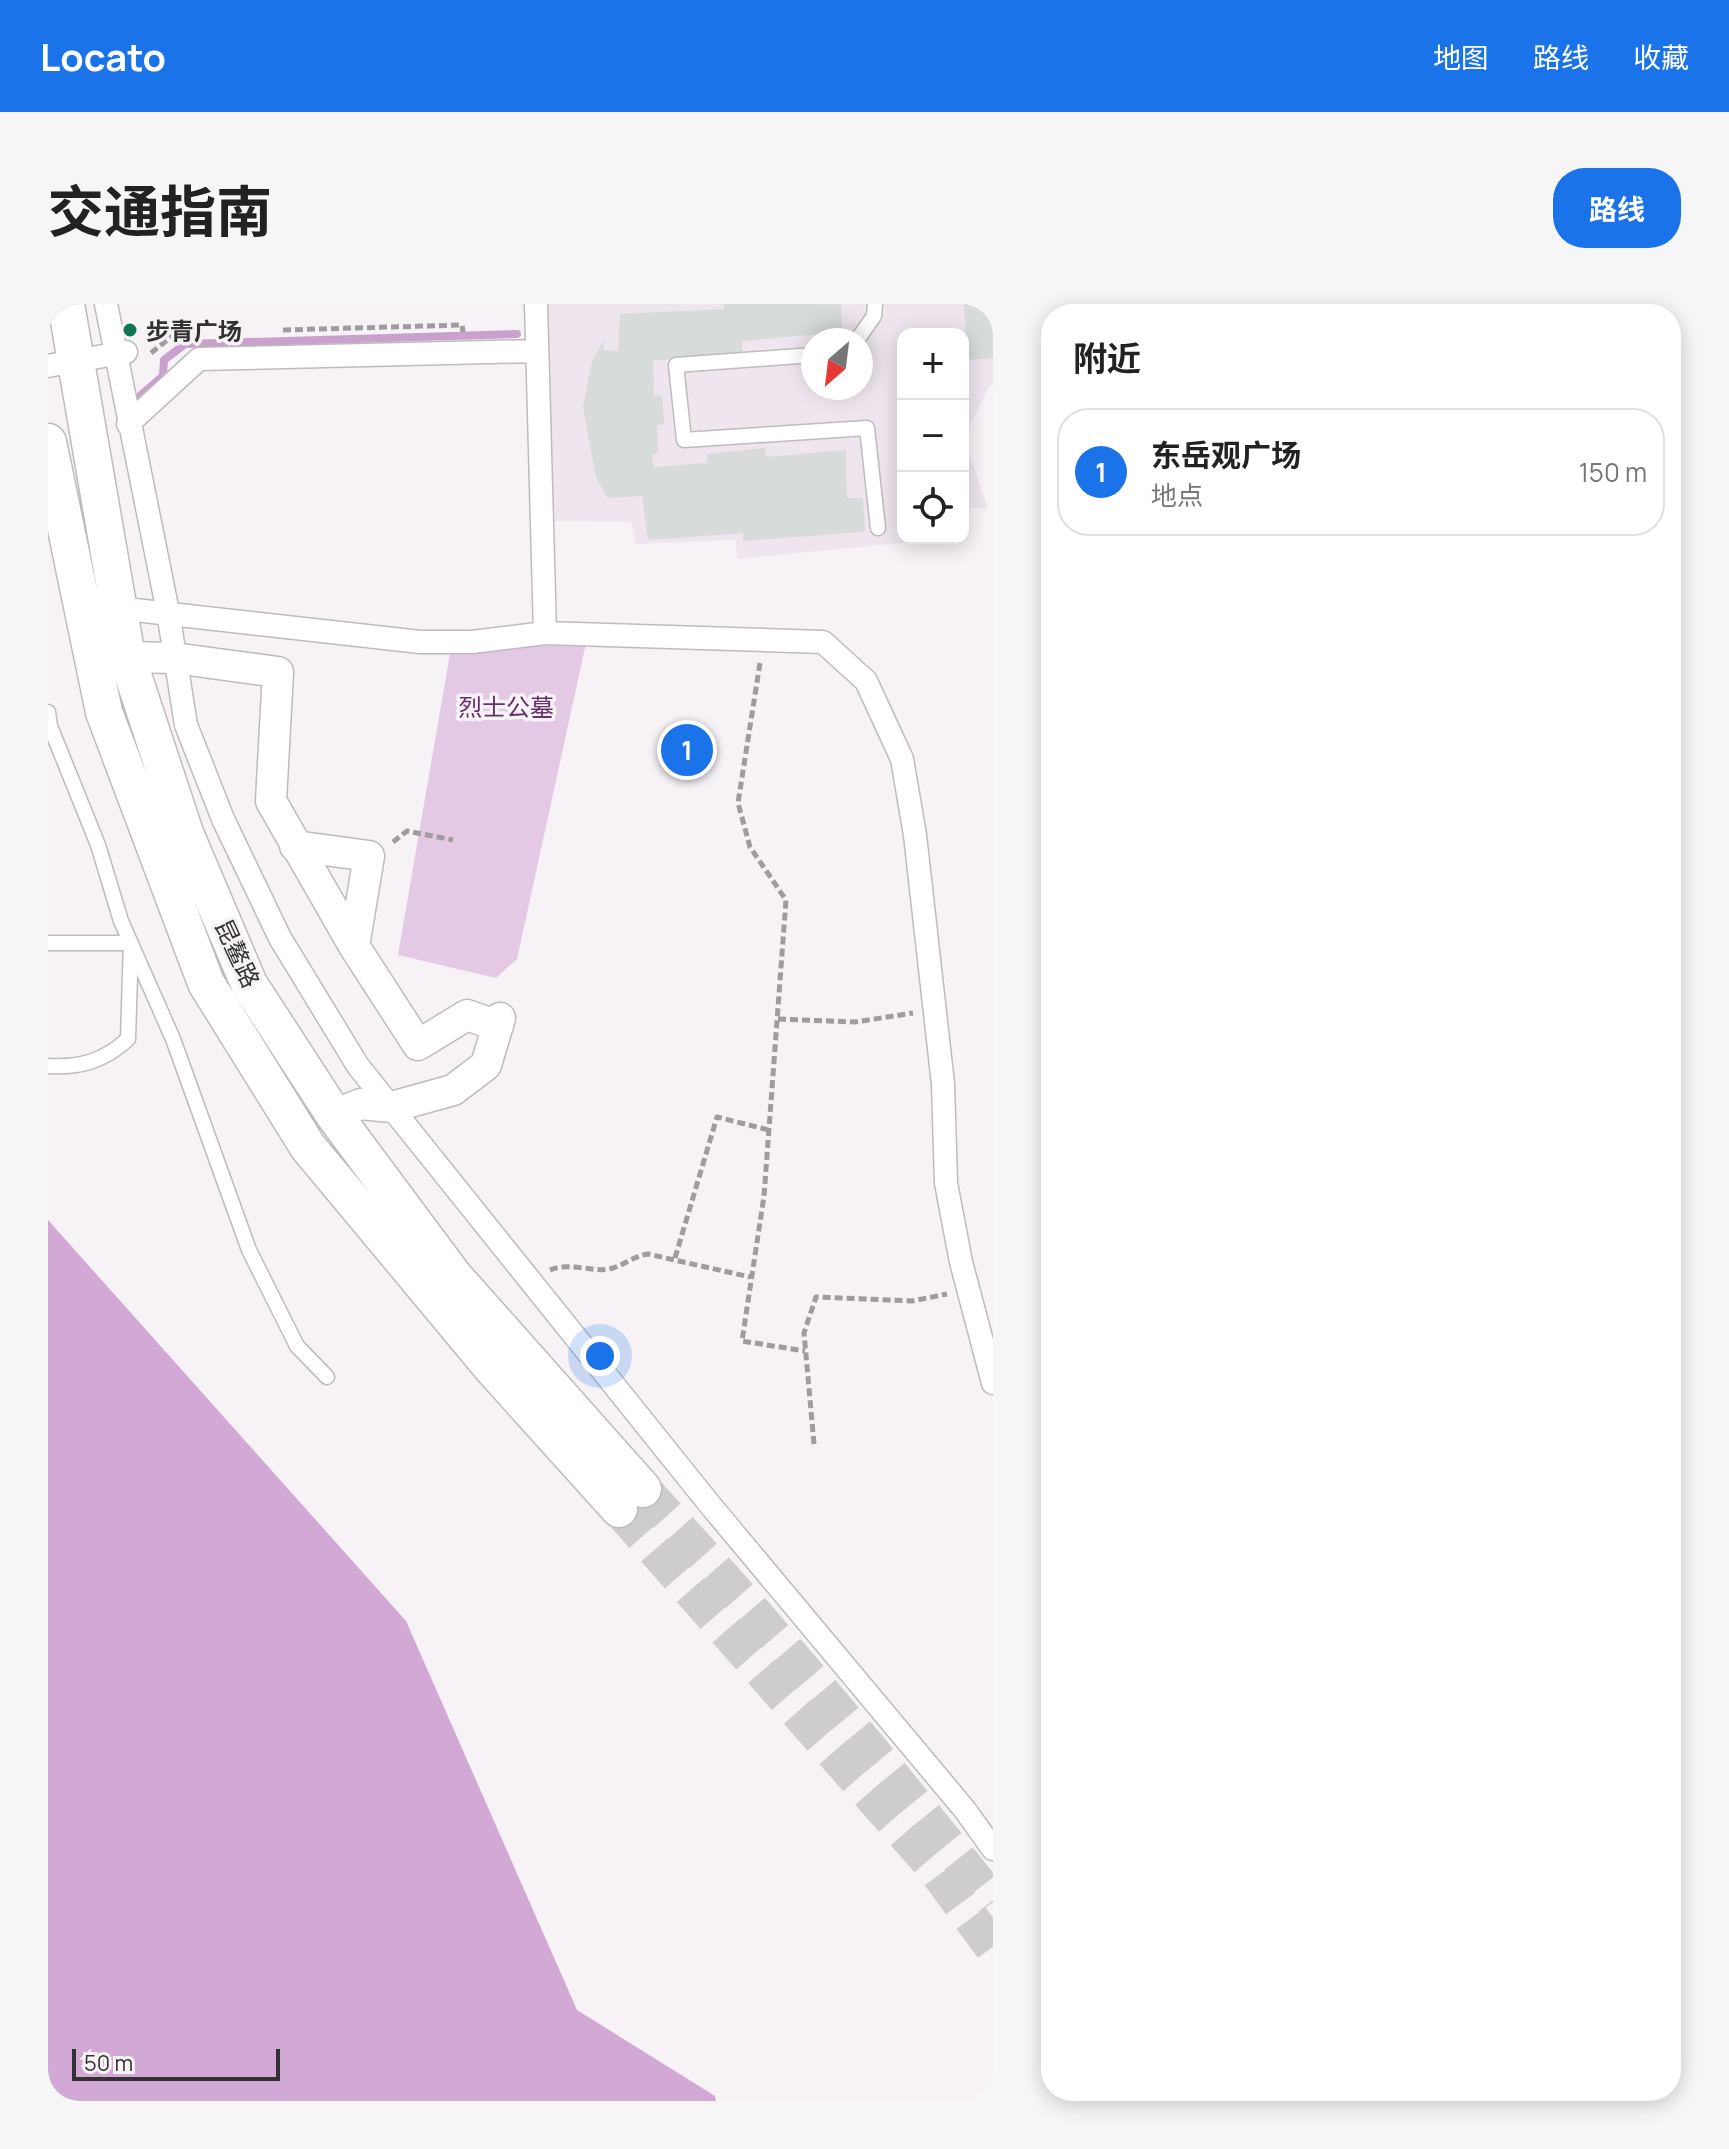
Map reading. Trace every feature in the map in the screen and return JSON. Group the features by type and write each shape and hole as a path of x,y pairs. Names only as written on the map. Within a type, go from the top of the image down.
{"street":[{"name":"昆鳌路","path":"48,442 64,548 104,712 206,983 308,1147 492,1368 631,1499 453,1275 334,1115 249,984 185,833 127,657 62,364 66,304"},
{"path":"106,304 120,353 128,424 168,612 186,725 223,819 280,938 358,1066 711,1506 965,1810 993,1849"},
{"path":"536,304 545,633"},
{"path":"128,424 199,359 536,351"},
{"path":"62,364 120,353"},
{"path":"117,608 420,642 472,642 545,633 823,642 866,681 902,759 915,835 943,1084 946,1183 968,1290 993,1383"},
{"path":"127,657 174,658 278,672 271,801 354,946 418,1045 467,1015 499,1022 486,1065 453,1090 392,1107 361,1104 334,1115"},
{"path":"295,846 369,856 354,946"}],"lane":[{"path":"866,328 874,316 875,304"},
{"path":"801,356 676,365 684,440 867,428 878,528"},
{"path":"48,712 131,943 173,1039 249,1250 297,1346 327,1377"},
{"path":"48,943 131,943"},
{"path":"48,1066 71,1068 110,1056 128,1039 131,943"}],"path":[{"path":"316,328 462,325"},
{"path":"764,639 738,803 750,847 786,900 764,1196 742,1341 805,1351"},
{"path":"369,856 381,852 407,831 453,840"},
{"path":"778,1019 855,1022 935,1010"},
{"path":"675,1258 717,1117 769,1130"},
{"path":"531,1283 554,1268 611,1269 633,1256 648,1254 750,1277"},
{"path":"814,1444 804,1333 816,1297 912,1301 968,1290"}],"shaded area":[{"path":"545,304 993,304 993,385 989,386 969,428 969,328 897,328 897,543 737,559 736,540 636,544 631,522 548,521"},
{"path":"969,453 988,509 969,507"},
{"path":"48,1220 406,1621 577,2010 715,2096 716,2101 48,2101"}],"green space":[{"name":"烈士公墓","path":"588,634 517,959 496,978 398,955 452,642"}],"building":[{"path":"724,304 841,304 842,328 801,328 801,336 742,341 742,352 653,361 654,396 662,395 664,424 657,425 658,453 652,454 653,467 707,463 707,454 765,448 766,457 846,450 847,498 863,498 865,532 743,541 743,533 648,540 642,496 608,498 596,478 583,407 592,361 604,340 603,350 618,351 620,314 724,309"},
{"path":"964,304 993,304 993,358 969,360 969,328 965,328"}],"waterway":[{"path":"133,402 163,376 164,360 185,344 517,334"}],"tunnel":[{"path":"643,1489 822,1692 993,1902"},
{"path":"619,1509 933,1866 993,1948"}],"place":[{"name":"步青广场","path":"130,330"},
{"name":"东岳观广场","path":"687,750"}]}
